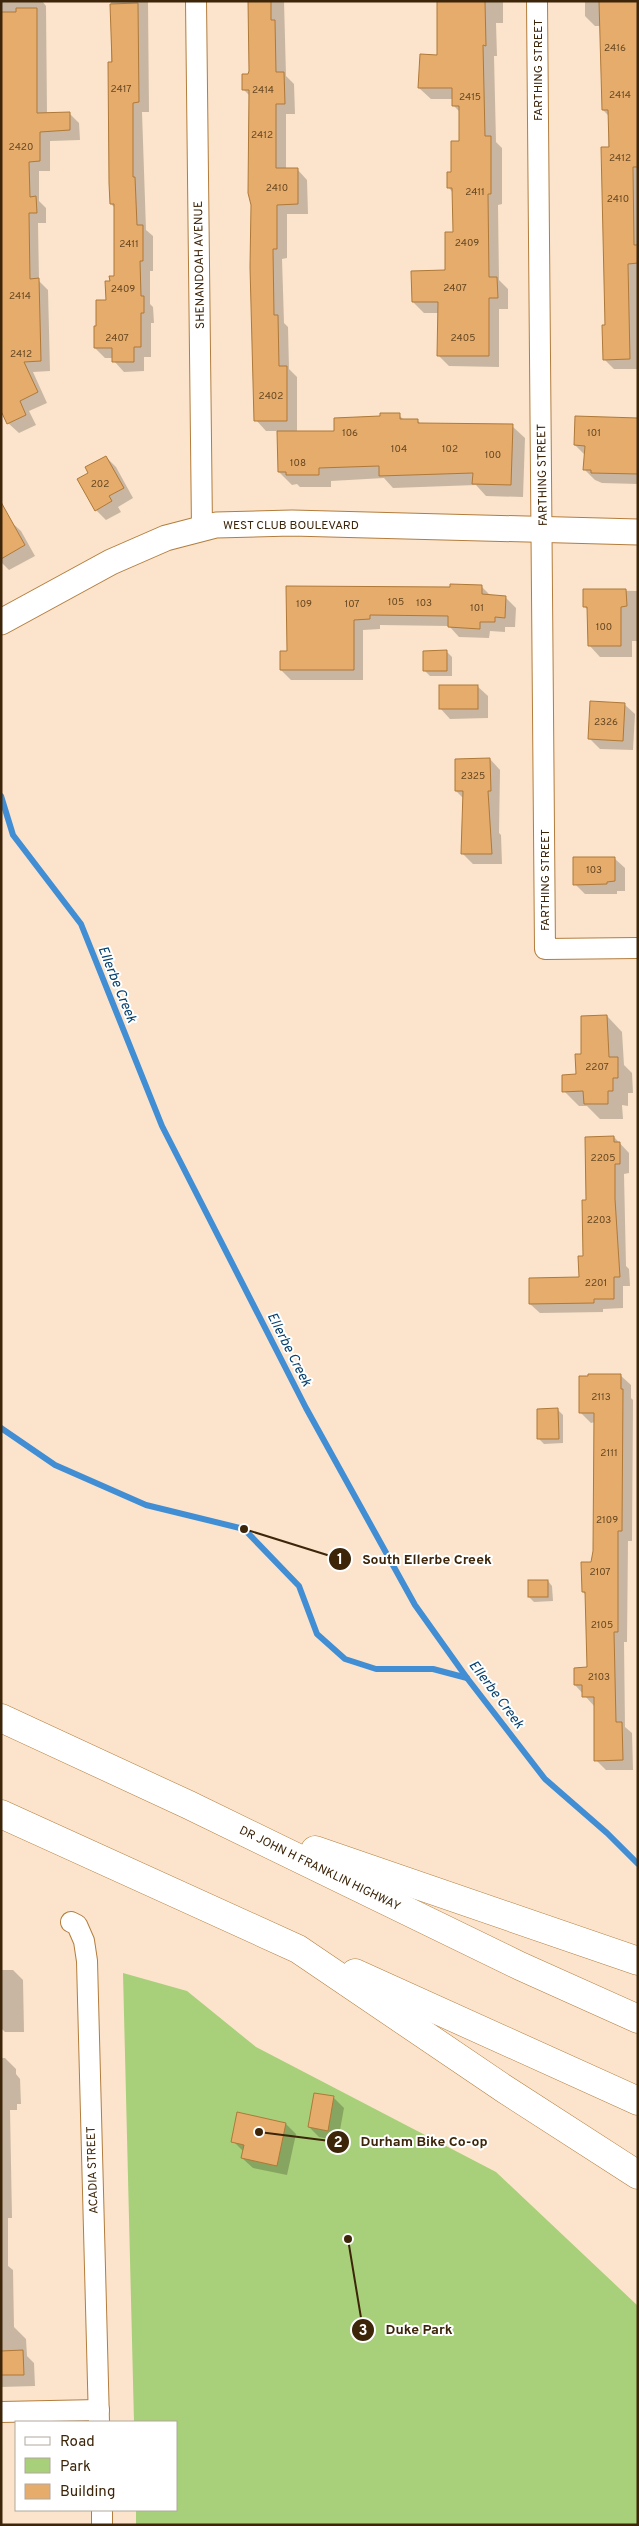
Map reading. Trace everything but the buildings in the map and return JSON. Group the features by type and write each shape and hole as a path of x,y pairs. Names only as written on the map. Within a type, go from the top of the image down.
{"highway":[{"name":"DR JOHN H FRANKLIN HIGHWAY","path":"1,1718 189,1805 520,1966 638,2019"},
{"path":"189,1805 638,1961"},
{"path":"1,1814 298,1950 416,1999 638,2101"},
{"path":"298,1950 503,2088 638,2175"}],"street":[{"name":"SHENANDOAH AVENUE","path":"196,1 202,528"},
{"name":"FARTHING STREET","path":"537,1 545,949 638,948"},
{"name":"WEST CLUB BOULEVARD","path":"1,622 111,562 166,538 202,528 236,523 638,532"},
{"name":"ACADIA STREET","path":"71,1922 77,1925 84,1940 86,1961 99,2416"},
{"path":"1,2412 99,2416"},
{"path":"102,2511 102,2525"}],"green space":[{"path":"123,1973 187,1991 256,2047 496,2172 638,2306 638,2525 136,2525 136,2511 178,2511 178,2421 134,2421"}],"waterway":[{"name":"Ellerbe Creek","path":"1,796 13,835 81,924 162,1126 306,1408 415,1605 467,1678 545,1779 607,1833 638,1864"},
{"path":"1,1428 55,1465 146,1505 244,1529 299,1586 317,1634 345,1659 376,1669 433,1669 467,1678"}],"place":[{"name":"South Ellerbe Creek","path":"244,1529"},
{"name":"Durham Bike Co-op","path":"259,2132"},
{"name":"Duke Park","path":"348,2239"}]}
